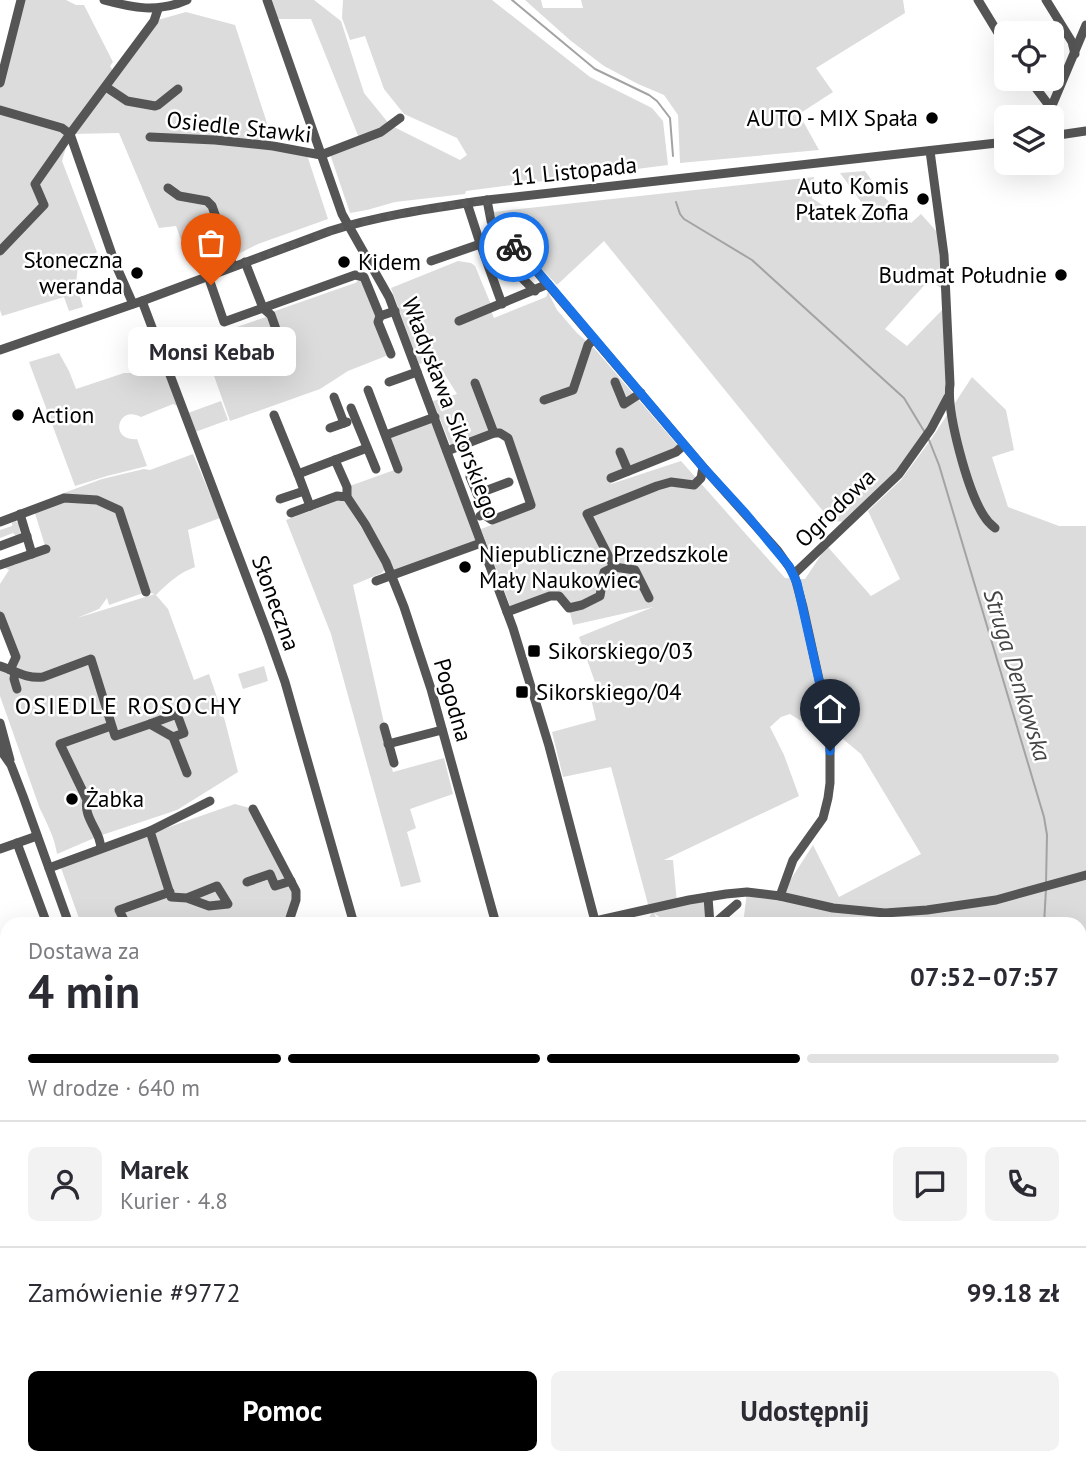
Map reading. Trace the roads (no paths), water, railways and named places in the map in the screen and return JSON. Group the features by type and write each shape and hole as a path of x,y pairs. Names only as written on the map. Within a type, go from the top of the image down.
{"street":[{"path":"0,83 21,0"},
{"path":"104,0 158,9 175,6 187,0"},
{"name":"Władysława Sikorskiego","path":"267,0 342,214 395,311 513,628 594,917"},
{"path":"978,0 994,26"},
{"path":"1046,0 1072,42 1074,54"},
{"path":"0,251 44,205 35,184 154,21 158,9"},
{"path":"1052,105 1086,25"},
{"name":"Osiedle Stawki","path":"106,87 127,101 155,106 178,89"},
{"path":"1038,91 1049,105"},
{"path":"0,110 62,128 70,134"},
{"name":"Osiedle Stawki","path":"150,137 273,146 321,155 381,132 400,118"},
{"path":"1064,134 1086,131"},
{"name":"Słoneczna","path":"70,134 115,263 138,303 273,646 352,917"},
{"name":"11 Listopada","path":"0,350 138,303 348,225 418,210 467,203 488,205 994,143"},
{"path":"930,151 944,255 950,384 948,396 958,447 973,492 983,516 995,528"},
{"path":"168,188 179,196 207,201 212,206 233,266"},
{"path":"467,203 502,304"},
{"path":"488,205 491,221 497,229 548,284 778,551 794,574"},
{"path":"431,261 480,243 488,243 535,290"},
{"path":"245,262 263,308 271,315 286,366"},
{"path":"208,276 224,322 355,275 364,277 380,316 379,322 391,354"},
{"path":"459,321 548,284"},
{"path":"380,316 395,311"},
{"path":"544,400 573,390 589,345 594,339"},
{"path":"389,382 417,372"},
{"path":"615,382 624,404 640,393"},
{"path":"475,383 494,433"},
{"path":"368,390 398,469"},
{"name":"Ogrodowa","path":"780,896 793,860 823,818 830,783 830,737 826,711 794,574 899,474 931,429 948,396"},
{"path":"334,397 344,423"},
{"path":"351,408 376,469"},
{"path":"274,415 310,506"},
{"path":"386,435 435,417"},
{"path":"330,428 355,419"},
{"path":"447,451 494,433 508,438 531,505 492,520 483,514"},
{"path":"611,478 676,452 684,445"},
{"path":"298,474 367,448"},
{"path":"620,452 628,471"},
{"name":"Pogodna","path":"335,460 347,492 393,576 424,665 494,917"},
{"path":"614,567 587,514 671,482 694,485 701,478 703,467"},
{"path":"470,477 484,510 483,514"},
{"path":"477,494 509,482"},
{"path":"279,499 304,491"},
{"path":"291,513 347,492"},
{"path":"0,522 64,498 97,500 119,510 146,592"},
{"path":"20,514 32,554"},
{"path":"473,520 483,514"},
{"path":"0,546 27,536"},
{"path":"376,581 481,543"},
{"path":"0,565 46,549"},
{"path":"507,612 550,596 559,596 569,608 582,605 600,596 604,572 614,567 635,570 649,598"},
{"path":"0,616 16,657 13,671 17,690"},
{"path":"0,666 35,678 91,659 115,736 177,714 184,733 173,737"},
{"path":"0,723 11,765"},
{"path":"150,724 173,737 187,773"},
{"path":"101,848 99,836 86,807 88,800 60,744 111,726"},
{"path":"384,727 394,763"},
{"path":"388,744 442,730"},
{"path":"0,745 11,765 66,917"},
{"path":"0,768 11,765"},
{"path":"49,868 150,831 210,801"},
{"path":"253,809 297,896 290,917"},
{"path":"150,831 172,897 187,898"},
{"path":"0,849 37,836"},
{"path":"17,843 44,917"},
{"path":"247,882 270,874 275,886 291,881"},
{"path":"614,917 708,897 747,892 780,896 833,908 885,912 927,911 996,900 1086,876"},
{"path":"123,917 119,909 170,892"},
{"path":"708,897 711,917"},
{"path":"721,917 737,904"}],"waterway":[{"name":"Struga Denkowska","path":"512,0 595,69 657,101 670,118 673,156"},
{"name":"Struga Denkowska","path":"676,202 684,219 752,260 904,398 924,431"},
{"name":"Struga Denkowska","path":"929,440 939,465 1044,817 1047,835 1046,883"},
{"name":"Struga Denkowska","path":"1044,917 1046,889"}],"place":[{"name":"AUTO - MIX Spała","path":"932,118"},
{"name":"Auto Komis Płatek Zofia","path":"923,199"},
{"name":"Kidem","path":"344,262"},
{"name":"Słoneczna weranda","path":"137,273"},
{"name":"Budmat Południe","path":"1061,275"},
{"name":"Monsi Kebab","path":"211,285"},
{"name":"Action","path":"18,415"},
{"name":"Niepubliczne Przedszkole Mały Naukowiec","path":"465,567"},
{"name":"Sikorskiego/03","path":"534,651"},
{"name":"Sikorskiego/04","path":"522,692"},
{"name":"Żabka","path":"72,799"}],"district":[{"name":"OSIEDLE ROSOCHY","path":"129,706"}]}
